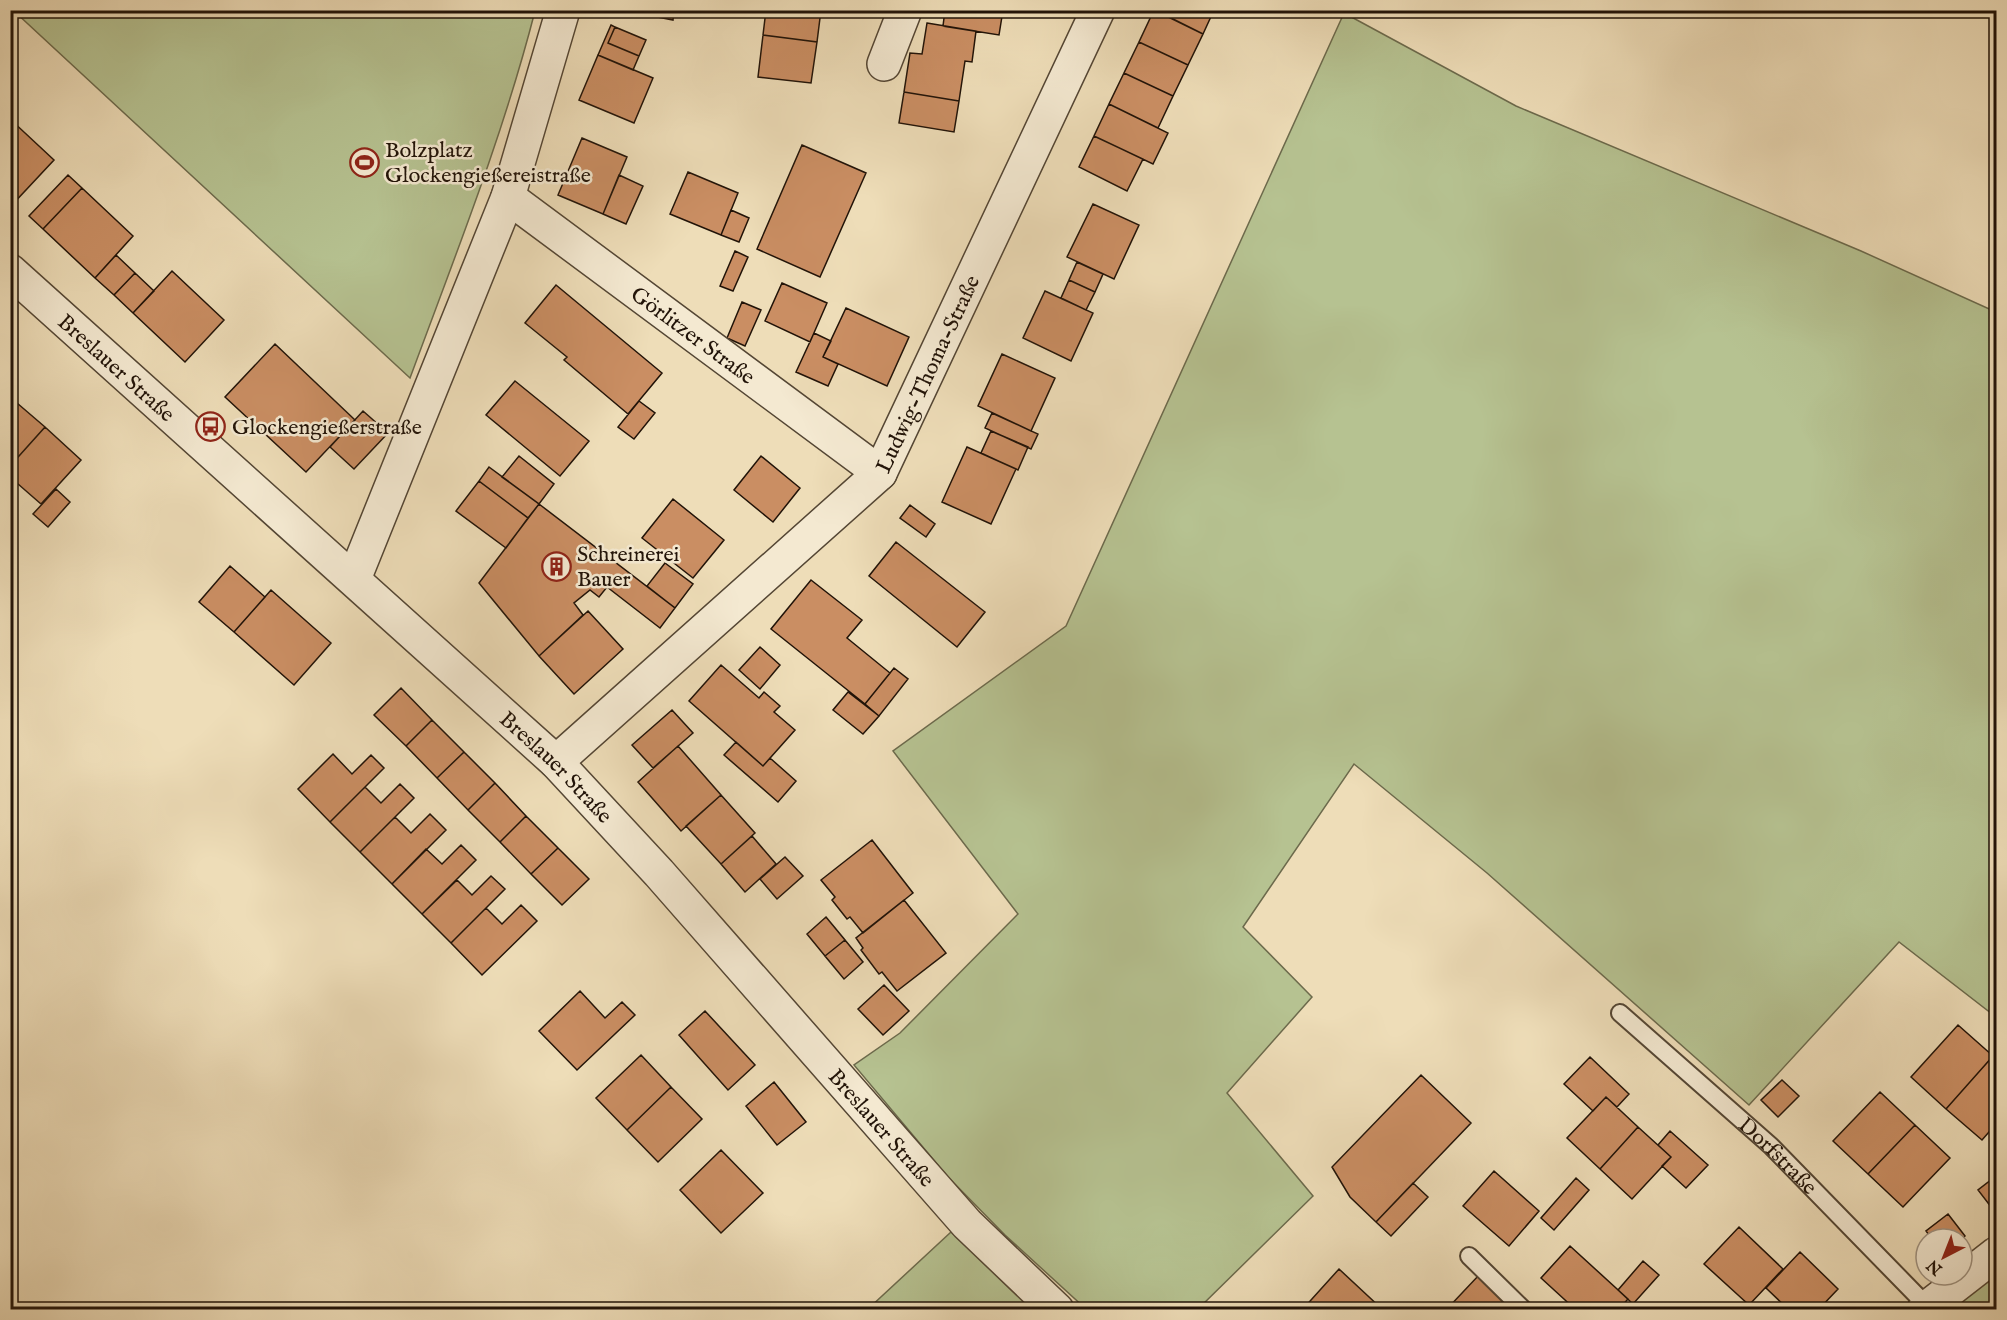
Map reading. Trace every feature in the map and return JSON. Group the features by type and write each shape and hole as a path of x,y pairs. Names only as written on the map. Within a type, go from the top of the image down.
{"street":[{"path":"354,579 508,197 563,10"},
{"path":"884,64 905,10"},
{"name":"Ludwig-Thoma-Straße","path":"556,762 880,473 1098,10"},
{"name":"Görlitzer Straße","path":"508,197 880,473"},
{"name":"Breslauer Straße","path":"10,271 556,762 659,873 967,1224 1057,1310"},
{"name":"Dorfstraße","path":"1926,1308 1996,1254"}],"lane":[{"name":"Dorfstraße","path":"1620,1013 1771,1146 1926,1308"},
{"path":"1469,1256 1524,1310"}],"green space":[{"path":"14,11 535,11 493,150 410,378"},
{"path":"1344,13 1516,106 1861,251 1996,312 1996,1017 1899,942 1749,1105 1487,873 1354,764 1243,927 1312,997 1227,1093 1313,1196 1198,1309 1086,1309 1005,1235 948,1177 854,1065 900,1033 1018,914 893,751 1066,626"},
{"path":"951,1232 1032,1309 868,1309"},
{"path":"1996,1270 1996,1309 1945,1309 1974,1287"}],"building":[{"path":"623,10 674,10 673,20"},
{"path":"766,10 821,10 817,42 763,35"},
{"path":"945,10 1003,10 999,35 943,26"},
{"path":"1154,10 1203,34 1188,65 1139,42"},
{"path":"1155,10 1214,10 1203,34"},
{"path":"927,23 976,31 972,62 965,61 959,101 904,92 910,53 922,54"},
{"path":"611,25 615,27 608,43 639,56 633,70 598,55"},
{"path":"615,27 646,40 639,56 608,43"},
{"path":"763,35 817,42 811,83 758,77"},
{"path":"1139,42 1188,65 1173,96 1124,73"},
{"path":"598,55 653,78 634,123 579,100"},
{"path":"1124,73 1173,96 1158,128 1109,104"},
{"path":"904,92 959,101 954,132 899,123"},
{"path":"1109,104 1168,133 1153,164 1094,136"},
{"path":"10,119 54,160 10,207"},
{"path":"1094,136 1143,159 1127,191 1079,167"},
{"path":"582,138 627,157 603,214 558,195"},
{"path":"802,145 866,173 820,277 757,249"},
{"path":"688,172 738,193 721,235 670,214"},
{"path":"68,175 82,188 43,229 29,216"},
{"path":"619,175 643,186 626,224 603,214"},
{"path":"82,188 133,236 95,278 43,229"},
{"path":"1093,204 1139,225 1114,279 1067,257"},
{"path":"731,210 749,218 739,242 721,235"},
{"path":"735,251 748,257 733,291 720,286"},
{"path":"116,255 135,273 114,295 95,278"},
{"path":"1077,262 1103,274 1095,292 1069,280"},
{"path":"172,271 224,320 185,362 133,313"},
{"path":"135,273 154,291 133,313 114,295"},
{"path":"1069,280 1095,292 1086,310 1061,298"},
{"path":"782,283 827,303 810,342 765,321"},
{"path":"556,285 662,373 628,414 564,360 567,357 525,323"},
{"path":"1045,291 1093,313 1071,361 1023,338"},
{"path":"742,302 761,310 745,346 727,338"},
{"path":"846,308 909,337 887,386 823,357"},
{"path":"814,333 831,341 823,357 838,364 828,386 796,372"},
{"path":"275,344 355,420 306,472 225,397"},
{"path":"1002,354 1055,378 1031,431 978,406"},
{"path":"515,381 589,441 560,476 486,415"},
{"path":"10,397 45,427 10,466"},
{"path":"639,401 655,413 634,439 618,427"},
{"path":"363,411 388,433 354,469 330,447"},
{"path":"992,413 1038,434 1031,449 985,428"},
{"path":"45,427 81,460 41,504 10,477 10,466"},
{"path":"991,431 1028,447 1018,470 981,453"},
{"path":"967,447 1016,469 991,524 942,502"},
{"path":"519,456 554,484 539,504 502,477"},
{"path":"761,456 800,488 773,522 734,490"},
{"path":"489,467 539,504 528,518 479,481"},
{"path":"479,481 528,518 506,548 456,511"},
{"path":"56,489 70,502 48,527 33,514"},
{"path":"673,499 724,540 693,578 642,538"},
{"name":"Schreinerei Bauer","path":"539,504 675,608 660,628 607,587 599,597 590,590 574,603 583,615 539,656 479,583"},
{"path":"910,505 935,524 926,537 900,518"},
{"path":"896,542 985,612 957,647 869,576"},
{"path":"665,563 693,584 675,608 647,586"},
{"path":"230,566 265,597 234,632 199,602"},
{"path":"811,580 862,620 847,638 890,673 865,704 771,629"},
{"path":"271,590 331,643 294,685 234,632"},
{"path":"588,611 623,649 574,694 539,656"},
{"path":"760,647 780,665 760,689 739,670"},
{"path":"721,665 759,698 764,692 780,706 774,712 795,730 763,766 689,701"},
{"path":"894,668 908,679 879,716 865,704"},
{"path":"401,688 432,720 406,746 374,715"},
{"path":"848,692 879,716 863,734 833,710"},
{"path":"672,710 693,733 653,768 632,745"},
{"path":"432,720 464,752 437,778 406,746"},
{"path":"736,742 763,766 770,758 796,781 778,802 724,755"},
{"path":"678,746 721,795 681,831 638,782"},
{"path":"464,752 495,783 468,810 437,778"},
{"path":"333,754 352,774 371,755 384,768 330,822 298,789"},
{"path":"495,783 526,816 500,842 468,810"},
{"path":"400,784 414,798 360,852 330,822 365,787 381,803"},
{"path":"721,795 755,833 721,864 686,826"},
{"path":"430,814 446,830 392,884 360,852 395,817 411,833"},
{"path":"526,816 558,848 531,874 500,842"},
{"path":"752,836 776,864 745,892 721,864"},
{"path":"872,840 913,893 863,933 850,917 847,919 832,900 835,897 821,880"},
{"path":"461,845 476,860 422,914 392,884 426,849 442,864"},
{"path":"558,848 589,879 562,905 531,874"},
{"path":"785,857 803,876 777,899 760,879"},
{"path":"491,876 505,889 451,943 422,914 457,880 472,895"},
{"path":"904,900 946,953 897,991 882,972 879,974 861,950 863,948 856,938"},
{"path":"521,905 537,921 482,975 451,943 486,908 502,924"},
{"path":"826,917 845,940 825,956 807,934"},
{"path":"845,940 863,962 844,979 825,956"},
{"path":"884,985 909,1011 883,1035 858,1009"},
{"path":"580,991 605,1018 622,1002 635,1015 577,1070 539,1031"},
{"path":"705,1011 755,1065 728,1090 679,1035"},
{"path":"1958,1025 1993,1056 1946,1109 1911,1077"},
{"path":"641,1055 671,1087 627,1130 596,1098"},
{"path":"1993,1056 1996,1059 1996,1124 1982,1140 1946,1109"},
{"path":"1590,1057 1629,1094 1617,1107 1606,1097 1593,1111 1564,1084"},
{"path":"1421,1075 1471,1123 1376,1222 1350,1197 1332,1167"},
{"path":"1782,1080 1799,1096 1778,1117 1761,1100"},
{"path":"774,1082 806,1122 777,1145 746,1106"},
{"path":"671,1087 702,1119 658,1162 627,1130"},
{"path":"1880,1092 1915,1125 1868,1174 1833,1141"},
{"path":"1606,1097 1638,1127 1600,1169 1567,1138"},
{"path":"1915,1125 1950,1158 1903,1207 1868,1174"},
{"path":"1638,1127 1671,1157 1632,1199 1600,1169"},
{"path":"1670,1131 1708,1165 1686,1188 1662,1166 1671,1157 1658,1145"},
{"path":"721,1150 763,1193 721,1233 680,1190"},
{"path":"1494,1171 1539,1211 1509,1246 1463,1206"},
{"path":"1996,1176 1996,1211 1995,1212 1978,1190"},
{"path":"1576,1178 1589,1190 1554,1230 1541,1218"},
{"path":"1413,1183 1428,1197 1391,1236 1376,1222"},
{"path":"1948,1214 1958,1227 1931,1227"},
{"path":"1739,1227 1783,1269 1749,1305 1704,1264"},
{"path":"1570,1246 1628,1299 1618,1310 1576,1310 1541,1278"},
{"path":"1800,1252 1838,1289 1818,1310 1789,1310 1766,1288"},
{"path":"1643,1261 1659,1275 1633,1304 1618,1290"},
{"path":"1339,1269 1383,1310 1302,1310"},
{"path":"1479,1275 1515,1310 1446,1310"}],"place":[{"name":"Bolzplatz Glockengießereistraße","path":"364,162"},
{"name":"Glockengießerstraße","path":"211,426"},
{"name":"Schreinerei Bauer","path":"556,566"}]}
